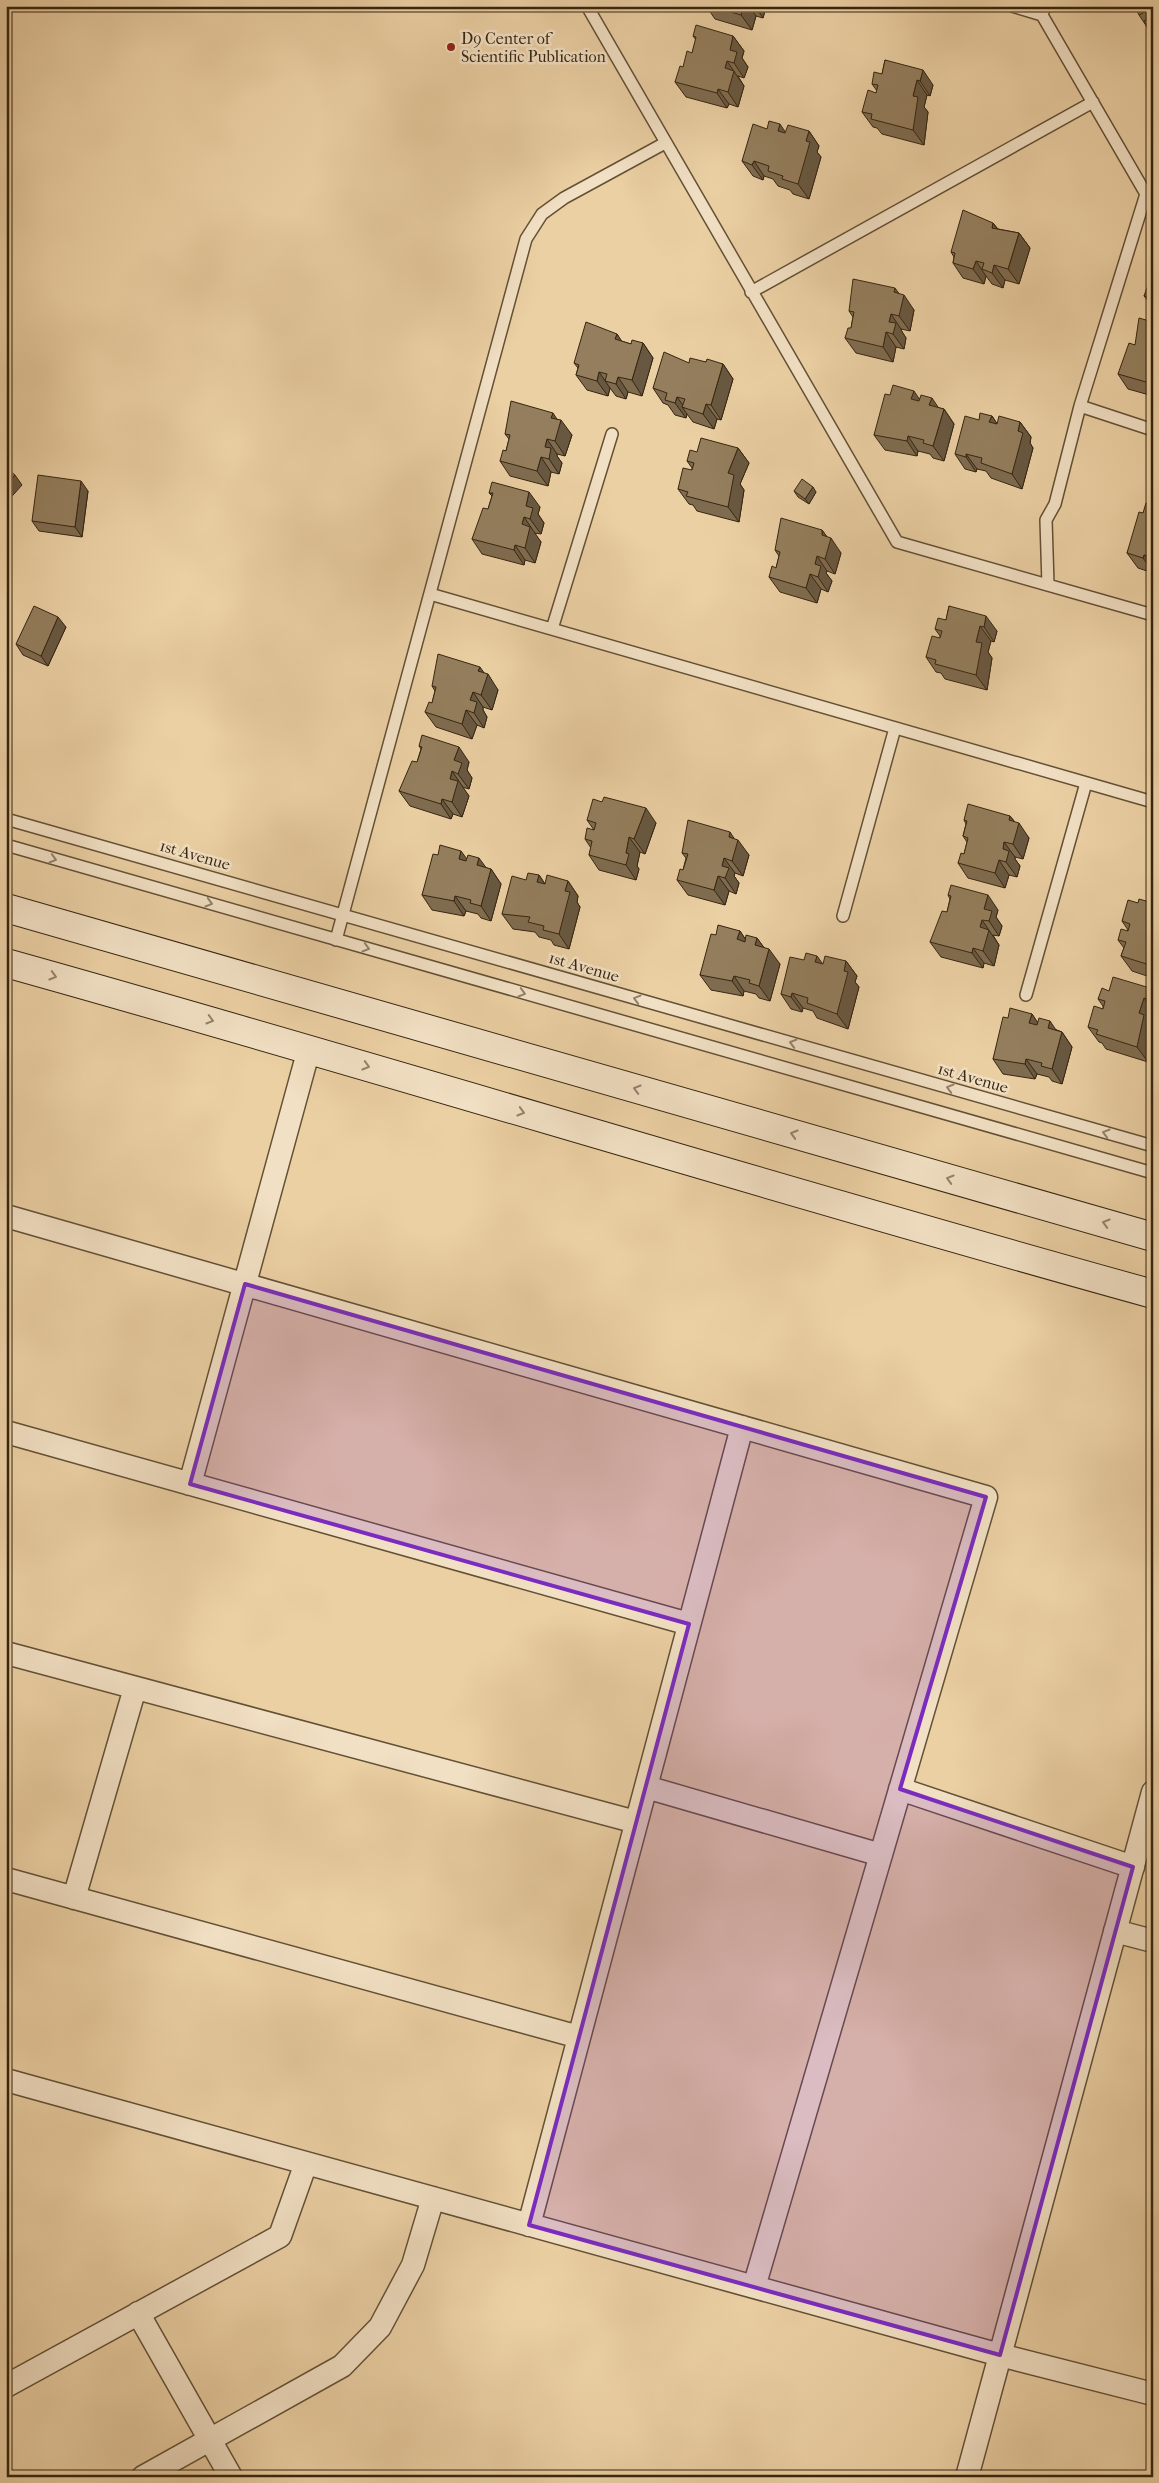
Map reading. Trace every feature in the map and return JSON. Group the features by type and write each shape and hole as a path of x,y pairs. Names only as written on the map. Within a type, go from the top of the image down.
{"main road":[{"path":"6,908 1153,1237"},
{"path":"6,963 309,1049 918,1229 1153,1294"}],"street":[{"path":"190,1484 309,1049"},
{"path":"6,1216 986,1497 754,2287"},
{"path":"529,2225 742,1427"},
{"path":"6,1432 689,1624"},
{"path":"6,1653 636,1822"},
{"path":"74,1898 135,1688"},
{"path":"646,1787 881,1856"},
{"path":"900,1789 1133,1867"},
{"path":"967,2477 1153,1792"},
{"path":"6,1879 579,2037"},
{"path":"1115,1932 1153,1941"},
{"path":"7,2082 1000,2355 1153,2394"},
{"path":"6,2386 280,2236 306,2163"},
{"path":"143,2477 342,2366 380,2327 413,2265 433,2198"},
{"path":"138,2313 230,2477"}],"lane":[{"path":"587,6 664,143 897,542 1153,615"},
{"path":"1012,6 1043,11 1093,102 1150,195 1080,406 1055,504 1046,520 1048,585"},
{"path":"751,292 1093,102"},
{"path":"336,940 526,239 542,214 564,198 664,143"},
{"path":"1080,406 1153,430"},
{"path":"552,629 612,434"},
{"path":"430,594 1153,802"},
{"path":"843,916 895,728"},
{"path":"1026,995 1086,783"},
{"name":"1st Avenue","path":"6,819 1153,1146"},
{"path":"6,845 1153,1173"}],"highlighted area":[{"path":"245,1284 986,1497 900,1789 1133,1867 1000,2355 529,2225 689,1624 190,1484"}],"building":[{"path":"711,6 743,6 741,15"},
{"path":"1134,6 1153,6 1153,29 1149,31 1144,21 1150,18 1146,11 1139,15"},
{"path":"696,25 733,36 730,50 737,52 734,63 727,61 725,68 734,71 728,92 718,89 717,93 675,82 680,66 683,67 687,51 692,53 696,37 693,36"},
{"path":"885,60 923,70 920,81 917,80 913,96 918,97 913,130 871,119 872,114 862,112 868,90 876,93 878,85 872,84 874,72 882,74"},
{"path":"769,121 780,124 778,131 785,133 788,125 809,131 806,141 810,142 798,184 782,179 783,176 768,171 769,166 754,161 752,165 742,161 753,124 767,129"},
{"path":"963,210 993,223 992,228 1019,233 1008,269 994,265 992,273 982,269 984,263 976,261 973,269 953,263 955,253 951,252"},
{"path":"1153,255 1153,269 1150,269"},
{"path":"853,279 895,288 894,292 904,295 899,316 891,314 889,322 896,323 893,334 886,332 883,347 845,338 848,328 851,328 854,312 849,311"},
{"path":"1153,279 1153,298 1144,296 1148,285 1151,286"},
{"path":"1139,318 1153,322 1153,384 1118,374 1129,343 1135,345"},
{"path":"586,322 617,334 615,339 631,344 632,340 643,343 632,380 618,377 616,384 605,381 607,374 599,372 597,381 576,375 579,365 574,363"},
{"path":"664,352 689,363 690,358 706,362 707,359 723,364 711,405 706,404 703,414 682,407 685,399 677,397 675,403 665,400 667,393 653,388"},
{"path":"893,385 914,391 911,399 919,401 921,395 932,398 929,405 944,409 933,446 923,443 924,440 908,436 907,441 874,435 885,394 890,395"},
{"path":"511,401 553,413 551,418 561,420 555,441 547,439 545,447 551,448 549,459 541,457 537,471 500,461 503,450 506,451 510,435 505,434"},
{"path":"980,413 992,416 989,422 997,424 999,416 1020,422 1018,431 1023,433 1012,474 981,463 982,458 966,454 966,457 955,454 965,416 979,420"},
{"path":"701,438 738,448 728,473 734,475 728,507 686,496 688,492 678,489 683,468 692,470 694,463 687,461 690,450 697,452"},
{"path":"6,468 15,475 6,485"},
{"path":"38,475 81,481 75,527 32,521"},
{"path":"802,479 813,487 805,499 794,491"},
{"path":"492,482 529,492 526,506 533,508 530,519 524,517 522,524 530,527 525,548 515,545 514,550 472,539 483,508 488,509 493,493 489,493"},
{"path":"1146,503 1153,505 1153,557 1144,555 1143,558 1127,553 1139,512 1143,513"},
{"path":"781,518 822,530 822,535 831,538 825,559 817,556 815,564 821,566 818,577 810,574 806,588 769,577 772,566 776,568 780,552 775,550"},
{"path":"34,606 58,617 41,656 16,644"},
{"path":"949,606 986,616 984,627 980,626 976,642 982,643 976,675 935,664 936,660 926,657 932,636 940,638 942,631 935,629 938,618 946,620"},
{"path":"438,654 480,667 478,671 488,674 481,695 473,692 470,700 477,702 474,713 466,710 462,724 425,712 429,702 432,703 436,687 432,686"},
{"path":"422,735 459,747 454,760 462,763 458,774 452,771 450,779 458,781 452,802 442,799 441,804 399,791 412,761 417,762 422,747 419,746"},
{"path":"604,797 646,808 634,839 629,837 626,853 629,854 626,865 589,855 592,841 585,839 587,828 594,830 596,823 587,820 593,799 602,802"},
{"path":"968,804 1010,816 1009,820 1019,823 1013,844 1004,842 1003,849 1009,851 1006,862 999,860 995,873 958,863 961,853 964,854 968,838 963,836 967,821 964,820"},
{"path":"688,820 730,832 729,837 738,840 732,861 724,858 722,866 729,868 725,878 718,876 714,890 677,880 680,869 683,870 688,854 682,853"},
{"path":"440,845 461,851 459,859 466,861 468,855 479,858 477,865 491,869 481,906 470,903 471,900 455,896 454,901 422,895 433,854 438,855"},
{"path":"528,873 539,875 537,882 545,884 547,875 568,881 565,891 570,892 559,934 543,930 544,926 528,922 530,917 502,914 512,876 526,880"},
{"path":"951,885 988,895 984,909 992,911 989,921 982,920 980,927 989,930 983,951 973,948 972,953 930,942 942,911 947,912 951,896 948,895"},
{"path":"1139,899 1153,903 1153,966 1121,956 1126,942 1118,940 1121,929 1128,931 1130,924 1122,921 1128,900 1138,903"},
{"path":"718,925 740,931 737,939 745,942 746,935 757,938 755,945 769,949 759,986 749,983 750,980 734,976 732,981 700,975 711,934 716,935"},
{"path":"806,953 817,956 815,962 823,964 825,956 846,961 844,971 848,972 837,1014 807,1003 808,998 792,993 791,997 781,994 790,957 804,960"},
{"path":"1113,977 1150,988 1147,999 1144,998 1139,1013 1144,1015 1137,1047 1096,1034 1098,1030 1088,1027 1094,1006 1103,1009 1105,1001 1098,999 1102,988 1109,991"},
{"path":"1010,1008 1032,1014 1029,1023 1037,1025 1039,1018 1050,1021 1048,1028 1062,1032 1052,1069 1041,1066 1042,1063 1026,1059 1025,1064 993,1059 1003,1017 1008,1018"}],"place":[{"name":"D9 Center of Scientific Publication","path":"451,47"}]}
